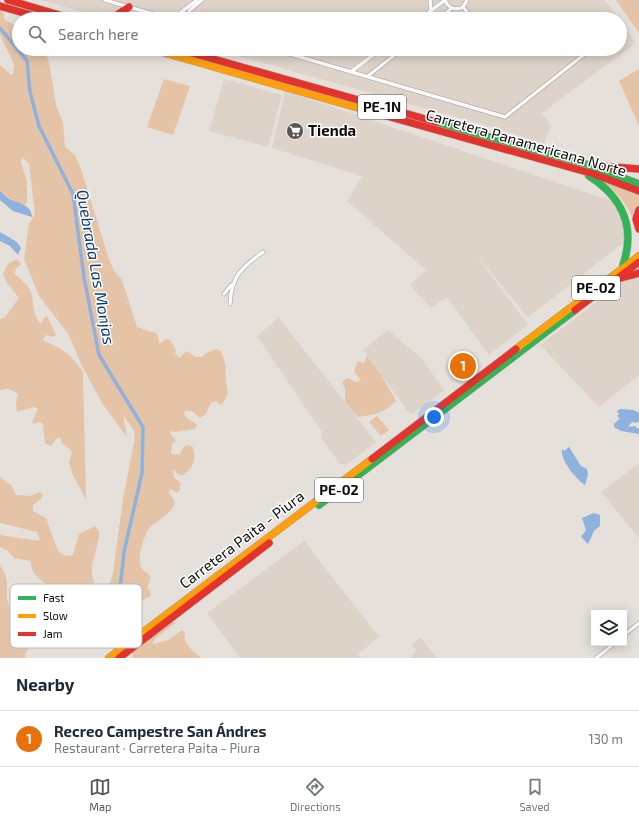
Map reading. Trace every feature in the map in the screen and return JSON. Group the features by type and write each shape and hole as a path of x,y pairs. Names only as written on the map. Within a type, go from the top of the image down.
{"highway":[{"path":"8,0 29,3 54,12"},
{"path":"2,7 20,12"},
{"path":"122,12 129,7"},
{"name":"Carretera Panamericana Norte","path":"175,56 247,77 586,164 639,184"},
{"name":"Carretera Panamericana Norte","path":"202,56 439,126 616,181 639,191"},
{"path":"247,77 249,69"},
{"path":"586,164 639,170"},
{"path":"572,168 598,180 612,190 629,214 634,229 634,247 614,278"},
{"path":"639,210 636,219 639,229"},
{"name":"Carretera Paita - Piura","path":"142,635 614,278 639,256"},
{"name":"Carretera Paita - Piura","path":"614,278 639,262"},
{"path":"614,278 639,273"},
{"name":"Carretera Paita - Piura","path":"116,655 125,648"}],"street":[{"path":"105,0 146,12"},
{"path":"181,12 197,0"},
{"path":"189,12 202,0"},
{"path":"430,0 431,11"},
{"path":"431,11 445,0 452,8 458,9 463,7 467,0"},
{"path":"463,7 467,12"},
{"path":"447,12 452,8"},
{"path":"298,56 499,115 508,115 582,56"},
{"path":"352,71 372,56"},
{"path":"368,76 393,56"},
{"path":"224,294 246,264 263,252"},
{"path":"230,304 234,281"},
{"path":"627,633 639,623"},
{"path":"596,658 611,646"}],"shaded area":[{"path":"0,0 5,20 12,24 12,56 46,56 48,59 56,105 63,122 65,147 75,155 80,166 109,259 114,271 122,280 137,327 154,332 158,335 159,344 166,339 170,340 176,350 175,353 179,358 187,351 195,357 202,357 206,353 217,349 221,351 225,363 228,393 224,402 220,405 216,401 211,403 206,414 200,418 192,411 185,411 184,415 197,425 195,429 175,432 172,431 170,433 176,441 172,444 171,454 179,455 184,446 188,445 193,447 194,460 189,470 181,476 173,470 174,478 180,482 180,490 177,493 170,489 169,493 174,500 173,508 151,526 146,534 141,552 140,563 141,567 151,578 147,587 151,593 150,596 142,600 142,584 110,584 113,573 123,499 135,437 133,429 123,415 127,437 102,403 82,366 69,335 39,296 24,259 29,224 35,214 29,164 22,157 21,163 27,181 27,203 23,205 9,198 0,191 0,65 11,75 13,74 14,64 0,35"},
{"path":"40,0 605,0 614,12 82,12"},
{"path":"616,0 639,0 639,33 627,16 627,12 624,12"},
{"path":"627,31 636,43 627,50"},
{"path":"238,56 619,56 542,113 551,125 544,144 499,129"},
{"path":"639,69 639,126 619,81"},
{"path":"164,79 190,86 173,135 147,127"},
{"path":"224,79 282,95 268,147 209,131"},
{"path":"285,91 609,200 615,205 622,215 626,237 625,242 528,317 473,251 528,325 489,355 447,297 431,308 410,285 426,270 347,201 362,176 272,148"},
{"path":"599,179 639,194 639,207 634,221 628,208 620,197"},
{"path":"17,259 21,264 17,267 14,274 23,281 32,294 36,318 41,324 47,316 56,335 53,337 46,335 43,340 66,352 83,372 86,500 72,473 69,462 72,451 62,443 60,437 56,439 51,446 45,444 43,423 38,422 34,424 32,422 38,408 34,407 17,412 16,404 18,394 9,389 0,390 0,319 5,317 19,298 7,283 3,274 8,264"},
{"path":"639,277 639,375 599,407 540,345 627,279"},
{"path":"279,318 376,442 346,465 340,464 322,439 322,432 257,336"},
{"path":"388,330 421,358 444,390 411,415 363,350"},
{"path":"367,356 382,376 396,401 379,413 358,417 345,402 345,388 342,383 344,380 349,378 355,382 361,381 354,371 358,361 364,363"},
{"path":"377,416 389,430 381,436 369,422"},
{"path":"639,463 639,538 601,492"},
{"path":"0,477 11,485 16,495 30,496 40,492 43,495 41,499 33,505 33,511 46,518 58,551 63,555 73,555 79,534 95,526 99,531 99,538 92,569 94,583 46,584 34,573 31,561 14,558 8,551 0,547 0,535 40,541 37,532 0,523"},
{"path":"304,541 379,637 358,654 361,658 240,658 207,613"},
{"path":"0,566 7,579 7,597 10,608 10,648 29,648 26,652 25,658 0,658"},
{"path":"170,622 175,622 156,638 152,644 168,640 182,630 185,633 185,640 187,644 201,658 133,658 133,652 138,648 142,648 142,645"},
{"path":"420,637 437,658 409,658 416,651 412,645"}],"water":[{"path":"0,191 8,198 27,207 32,217 13,211 0,200"},
{"path":"0,232 19,245 21,248 18,255 10,246 0,241"},
{"path":"620,409 634,410 639,413 639,423 638,421 637,423 632,422 628,427 635,426 639,429 639,434 621,431 614,427 614,424 620,418 617,416 619,414 617,411"},
{"path":"569,447 581,466 587,469 588,475 585,485 573,474 563,458 562,449 564,451"},
{"path":"594,513 600,515 600,526 594,531 588,544 581,537 586,530 582,518"}],"waterway":[{"name":"Quebrada Las Monjas","path":"0,28 12,43"},
{"name":"Quebrada Las Monjas","path":"23,56 27,61 30,92 39,126 73,194 84,277 99,355 143,427 142,473 124,552 121,584"},
{"name":"Quebrada Las Monjas","path":"115,648 115,653"}],"traffic: fast":[{"path":"436,122 586,164 639,184"},
{"path":"589,176 610,193 618,203 623,214 627,226 628,238 627,251 623,265"},
{"path":"319,505 575,310"}],"traffic: slow":[{"path":"176,56 376,113"},
{"path":"516,349 639,256"},
{"path":"142,633 372,459"},
{"path":"109,658 122,648"}],"traffic: jam":[{"path":"8,0 49,12"},
{"path":"0,6 21,12"},
{"path":"122,12 129,7"},
{"path":"203,56 436,122"},
{"path":"376,113 594,174 639,191"},
{"path":"601,166 639,169"},
{"path":"639,210 636,219 639,229"},
{"path":"575,310 639,262"},
{"path":"621,278 639,273"},
{"path":"372,459 516,349"},
{"path":"142,640 269,543"},
{"path":"119,658 132,648"}],"place":[{"name":"Tienda","path":"295,131"},
{"name":"Recreo Campestre San Ándres","path":"463,366"}]}
